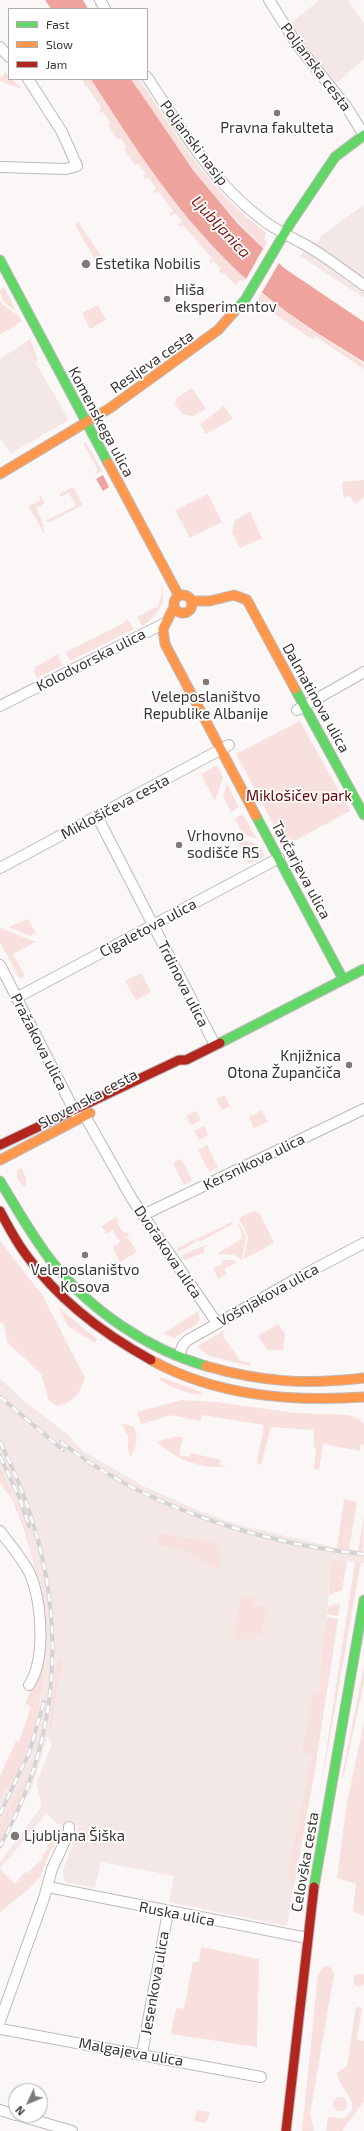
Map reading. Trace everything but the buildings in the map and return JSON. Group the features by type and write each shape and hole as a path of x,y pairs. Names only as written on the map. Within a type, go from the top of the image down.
{"main road":[{"name":"Resljeva cesta","path":"0,474 86,424 207,340 237,310 249,293 283,234 335,157 349,144 364,135"},
{"name":"Komenskega ulica","path":"0,260 86,424 179,596"},
{"path":"179,596 187,596 191,601 191,607 186,612 180,612 174,607 175,600 179,596"},
{"name":"Dalmatinova ulica","path":"191,601 210,601 229,596 242,596 247,600 301,708 364,815"},
{"name":"Kolodvorska ulica","path":"163,624 174,607"},
{"name":"Tavčarjeva ulica","path":"163,624 163,639 165,644 225,748 279,858 343,979"},
{"name":"Slovenska cesta","path":"0,1160 79,1115 182,1066 186,1060 364,969"},
{"name":"Slovenska cesta","path":"0,1145 79,1115"},
{"path":"0,1181 38,1243 79,1292 125,1329 147,1342 223,1372 272,1381 318,1382 364,1378"},
{"path":"1,1215 20,1245 43,1276 80,1313 111,1336 153,1362 178,1373 237,1391 286,1398 364,1397"},
{"path":"321,1398 334,1405 360,1407"},
{"name":"Celovška cesta","path":"286,2131 307,1938 364,1600"}],"street":[{"name":"Poljanska cesta","path":"269,0 298,46 351,112 364,135"},
{"path":"0,47 8,56"},
{"name":"Poljanski nasip","path":"148,79 187,138 217,177 257,216 283,234 317,252 364,285"},
{"path":"0,167 66,168 77,166 62,132 31,82"},
{"name":"Kolodvorska ulica","path":"0,706 163,624"},
{"path":"301,708 364,672"},
{"name":"Miklošičeva cesta","path":"0,868 225,748"},
{"name":"Trdinova ulica","path":"97,816 215,1045"},
{"name":"Cigaletova ulica","path":"16,998 279,858"},
{"name":"Pražakova ulica","path":"0,965 16,998 79,1115"},
{"name":"Kersnikova ulica","path":"143,1215 364,1109"},
{"name":"Dvořakova ulica","path":"79,1115 102,1145 120,1179 143,1215 217,1323"},
{"name":"Vošnjakova ulica","path":"179,1355 183,1345 188,1340 302,1275 364,1243"},
{"path":"0,1531 30,1574 40,1617 40,1657 35,1676 29,1685"},
{"path":"0,2021 48,1887 52,1869 69,1832 69,1827"},
{"name":"Ruska ulica","path":"48,1887 168,1912 307,1938"},
{"name":"Jesenkova ulica","path":"142,2054 168,1912"},
{"name":"Malgajeva ulica","path":"0,2029 261,2077"},
{"path":"44,2123 72,2131"}],"shaded area":[{"path":"320,0 348,0 364,23 364,59 337,83 309,52 290,23"},
{"path":"364,205 364,298 300,256 312,240 317,243 322,235"},
{"path":"24,343 69,420 11,453 0,438 0,359"},
{"path":"0,1379 27,1403 68,1435 83,1451 145,1487 202,1512 239,1525 337,1548 364,1551 364,1563 346,1561 329,1582 328,1607 324,1631 336,1633 314,1774 287,1926 169,1902 174,1876 101,1862 95,1888 68,1883 64,1880 63,1871 78,1827 68,1820 63,1828 46,1814 0,1869 0,1862 42,1806 36,1784 52,1744 47,1737 33,1784 0,1852 0,1800 7,1791 30,1740 41,1698 44,1673 40,1671 43,1658 29,1566 36,1563 21,1515 0,1466"}],"green space":[{"path":"6,72 8,80 13,80 22,89 0,81 0,78"},
{"path":"83,80 92,80 162,184 181,209 223,257 246,279 244,281 240,280 235,285 224,272 221,274 219,272 221,269 214,261 211,263 209,261 212,258 183,225 180,227 178,225 182,221 175,213 171,216 170,214 173,211 158,191 155,193 153,191 156,188 148,177 145,179 143,176 146,174 138,163 135,165 124,149 127,147 121,138 118,140 108,125 111,123 103,112 101,113 99,110 101,108 87,86 85,86"},
{"path":"133,80 140,80 198,165 225,197 266,233 264,239 267,242 264,248 209,189 192,168 146,102"},
{"path":"78,222 105,262 98,265 75,225"},
{"path":"4,287 16,311 7,305 1,297 0,290"},
{"path":"261,293 310,329 364,364 364,369 315,336 312,339 259,304 260,302 258,300"},
{"path":"0,301 5,307 18,315 22,321 0,335"},
{"path":"98,305 106,320 90,329 82,313"},
{"path":"30,339 38,360 35,362 24,343"},
{"path":"192,388 206,409 193,416 182,414 175,404 177,398"},
{"path":"224,406 233,419 206,434 200,424"},
{"path":"83,443 86,443 102,471 94,475 98,470"},
{"path":"364,480 364,497 356,504 349,496 344,498 342,482"},
{"path":"73,487 83,505 48,523 47,520 76,506 69,493 59,497 61,493"},
{"path":"208,494 222,522 190,538 175,510"},
{"path":"41,496 45,503 36,508 44,526 42,527 45,532 44,533 28,506 41,500 39,497"},
{"path":"250,512 262,538 240,548 232,532 235,520"},
{"path":"161,582 163,595 160,607 153,618 142,626 137,617 158,606 162,593"},
{"path":"127,619 134,629 70,661 66,652 124,623"},
{"path":"57,654 63,665 37,678 34,671 35,667"},
{"name":"Miklošičev park","path":"300,721 350,811 285,846 236,754"},
{"path":"217,765 223,777 215,801 201,774"},
{"path":"227,784 239,807 231,812 223,796"},
{"path":"243,814 256,838 243,835 235,818"},
{"path":"235,837 259,845 265,856 249,864"},
{"path":"28,919 36,933 30,936 9,927"},
{"path":"0,928 36,942 13,954 25,976 20,979 0,942"},
{"path":"141,973 151,992 136,1000 125,981"},
{"path":"225,1095 230,1106 222,1110 216,1099"},
{"path":"262,1110 268,1122 254,1128 249,1117"},
{"path":"196,1111 201,1120 191,1125 186,1116"},
{"path":"204,1126 208,1135 199,1140 194,1131"},
{"path":"207,1145 218,1167 209,1172 198,1150"},
{"path":"181,1159 192,1180 184,1185 173,1163"},
{"path":"20,1168 22,1169 26,1178 26,1186 23,1186 17,1179 17,1170"},
{"path":"255,1211 259,1213 274,1243 244,1259 248,1237 239,1218"},
{"path":"116,1217 119,1221 117,1223 124,1233 127,1232 129,1235 127,1237 137,1252 120,1262 113,1247 120,1242 113,1230 106,1234 102,1226"},
{"path":"237,1219 246,1237 242,1260 235,1255 217,1254 243,1238"},
{"path":"232,1222 233,1224 199,1242 198,1240 179,1251 177,1248"},
{"path":"0,1241 43,1296 85,1378 79,1393 72,1400 63,1405 57,1406 49,1400 41,1374 7,1342 4,1324 0,1322"},
{"path":"211,1243 203,1248 205,1252 185,1260 182,1255"},
{"path":"221,1260 233,1260 236,1263 224,1269 227,1274 218,1279 213,1268 223,1264"},
{"path":"58,1307 97,1339 95,1343 68,1326"},
{"path":"198,1311 200,1319 197,1324 174,1338 163,1334"},
{"path":"278,1324 285,1334 283,1350 267,1350 258,1336"},
{"path":"225,1330 223,1336 240,1361 250,1362 251,1366 209,1356 198,1348 199,1345"},
{"path":"161,1377 201,1392 201,1395 174,1388 159,1380"},
{"path":"182,1400 217,1402 295,1413 349,1415 359,1419 364,1424 364,1445 361,1444 360,1451 323,1444 319,1470 314,1469 316,1447 314,1447 314,1430 271,1427 261,1464 258,1465 257,1462 264,1425 203,1415 200,1421 171,1415 141,1424 137,1412"},
{"path":"122,1424 133,1426 136,1434 136,1445 131,1457 128,1451 128,1436"},
{"path":"174,1437 183,1437 179,1455 190,1457 191,1453 221,1460 220,1465 227,1466 208,1467 189,1462 164,1448 157,1442"},
{"path":"0,1466 21,1515 36,1563 34,1564 23,1526 12,1499 0,1483"},
{"path":"344,1499 357,1502 349,1550 337,1548"},
{"path":"364,1516 363,1551 358,1551"},
{"path":"160,1533 219,1544 220,1571 183,1550 158,1545"},
{"path":"333,1561 347,1561 342,1590 329,1595 330,1571"},
{"path":"355,1562 361,1562 318,1804"},
{"path":"255,1596 253,1604 267,1608 261,1635 256,1634 254,1642 245,1637 244,1641 234,1637 241,1599"},
{"path":"334,1603 337,1606 338,1603 340,1603 338,1616 327,1614 328,1607 332,1604 331,1606 333,1606"},
{"path":"327,1617 338,1619 314,1774 295,1881 287,1879 312,1755 302,1753 314,1692 319,1693 324,1631"},
{"path":"57,1660 60,1660 63,1665 59,1673 51,1730 49,1729"},
{"path":"364,1666 364,1683 343,1778 342,1777"},
{"path":"40,1671 44,1673 42,1690 30,1740 18,1772 0,1800 0,1776 16,1741 19,1742 31,1707 25,1703"},
{"path":"364,1723 364,1916 353,1911 356,1884 337,1878 347,1802"},
{"path":"29,1772 24,1790 0,1841 0,1823"},
{"path":"63,1828 62,1834 50,1852 40,1877 32,1886 0,1912 0,1869 15,1884 25,1872 27,1873 43,1858 42,1856 49,1848 47,1846"},
{"path":"201,1947 259,1959 257,2047 171,2034 176,2008 184,2009 193,1962 199,1962"},
{"path":"324,1966 331,1967 334,1974 310,2114 314,2131 302,2131 318,1975"},
{"path":"364,1974 364,1984 359,1987 354,1985 354,1975"},
{"path":"356,2007 362,2008 357,2040 364,2041 364,2101 342,2131 326,2131 328,2117 345,2118 352,2107 349,2096 337,2073 347,2066"},
{"path":"340,2097 345,2099 347,2104 345,2109 340,2111 335,2109 333,2104 335,2099"},
{"path":"197,2110 210,2112 206,2123 194,2121"}],"water":[{"path":"45,0 83,0 87,8 50,8"},
{"name":"Ljubljanica","path":"92,80 132,80 193,170 238,224 284,268 364,322 364,362 273,302 222,256 180,209 125,132"},
{"path":"103,475 109,487 103,491 96,479"}],"pier":[{"path":"264,247 280,261 261,294 245,281"}],"railway":[{"path":"0,1397 63,1450"},
{"path":"0,1442 22,1492 39,1542 49,1593 52,1644 50,1695 40,1746 24,1796 0,1846"},
{"path":"61,1442 93,1465 128,1485 166,1503 205,1518 245,1531 285,1541 325,1549 364,1554"},
{"path":"0,1456 19,1497 29,1526"},
{"path":"0,1814 29,1753 44,1702"}],"traffic: fast":[{"path":"233,313 245,300 290,224 335,157 364,135"},
{"path":"0,260 108,463"},
{"path":"295,689 364,815"},
{"path":"256,816 343,979"},
{"path":"220,1043 364,969"},
{"path":"0,1181 39,1244 68,1281 85,1297 103,1312 142,1339 184,1359 206,1366"},
{"path":"314,1887 364,1600"}],"traffic: slow":[{"path":"0,474 110,408 218,330 233,313"},
{"path":"108,463 179,596"},
{"path":"183,595 189,598 192,604 189,610 183,613 177,610 174,604 177,598 183,595"},
{"path":"191,601 210,601 234,595 247,600 295,689"},
{"path":"174,607 163,629 165,644 256,816"},
{"path":"0,1160 90,1113"},
{"path":"151,1360 201,1382 254,1394 309,1398 364,1397"},
{"path":"206,1366 246,1376 284,1381 323,1381 364,1378"}],"traffic: jam":[{"path":"0,1145 179,1060 186,1060 220,1043"},
{"path":"0,1211 23,1251 53,1288 100,1328 151,1360"},
{"path":"286,2131 314,1887"}],"place":[{"name":"Pravna fakulteta","path":"277,113"},
{"name":"Estetika Nobilis","path":"86,264"},
{"name":"Hiša eksperimentov","path":"167,299"},
{"name":"Veleposlaništvo Republike Albanije","path":"206,682"},
{"name":"Vrhovno sodišče RS","path":"179,845"},
{"name":"Knjižnica Otona Župančiča","path":"349,1065"},
{"name":"Veleposlaništvo Kosova","path":"85,1255"},
{"name":"Ljubljana Šiška","path":"15,1836"}]}
